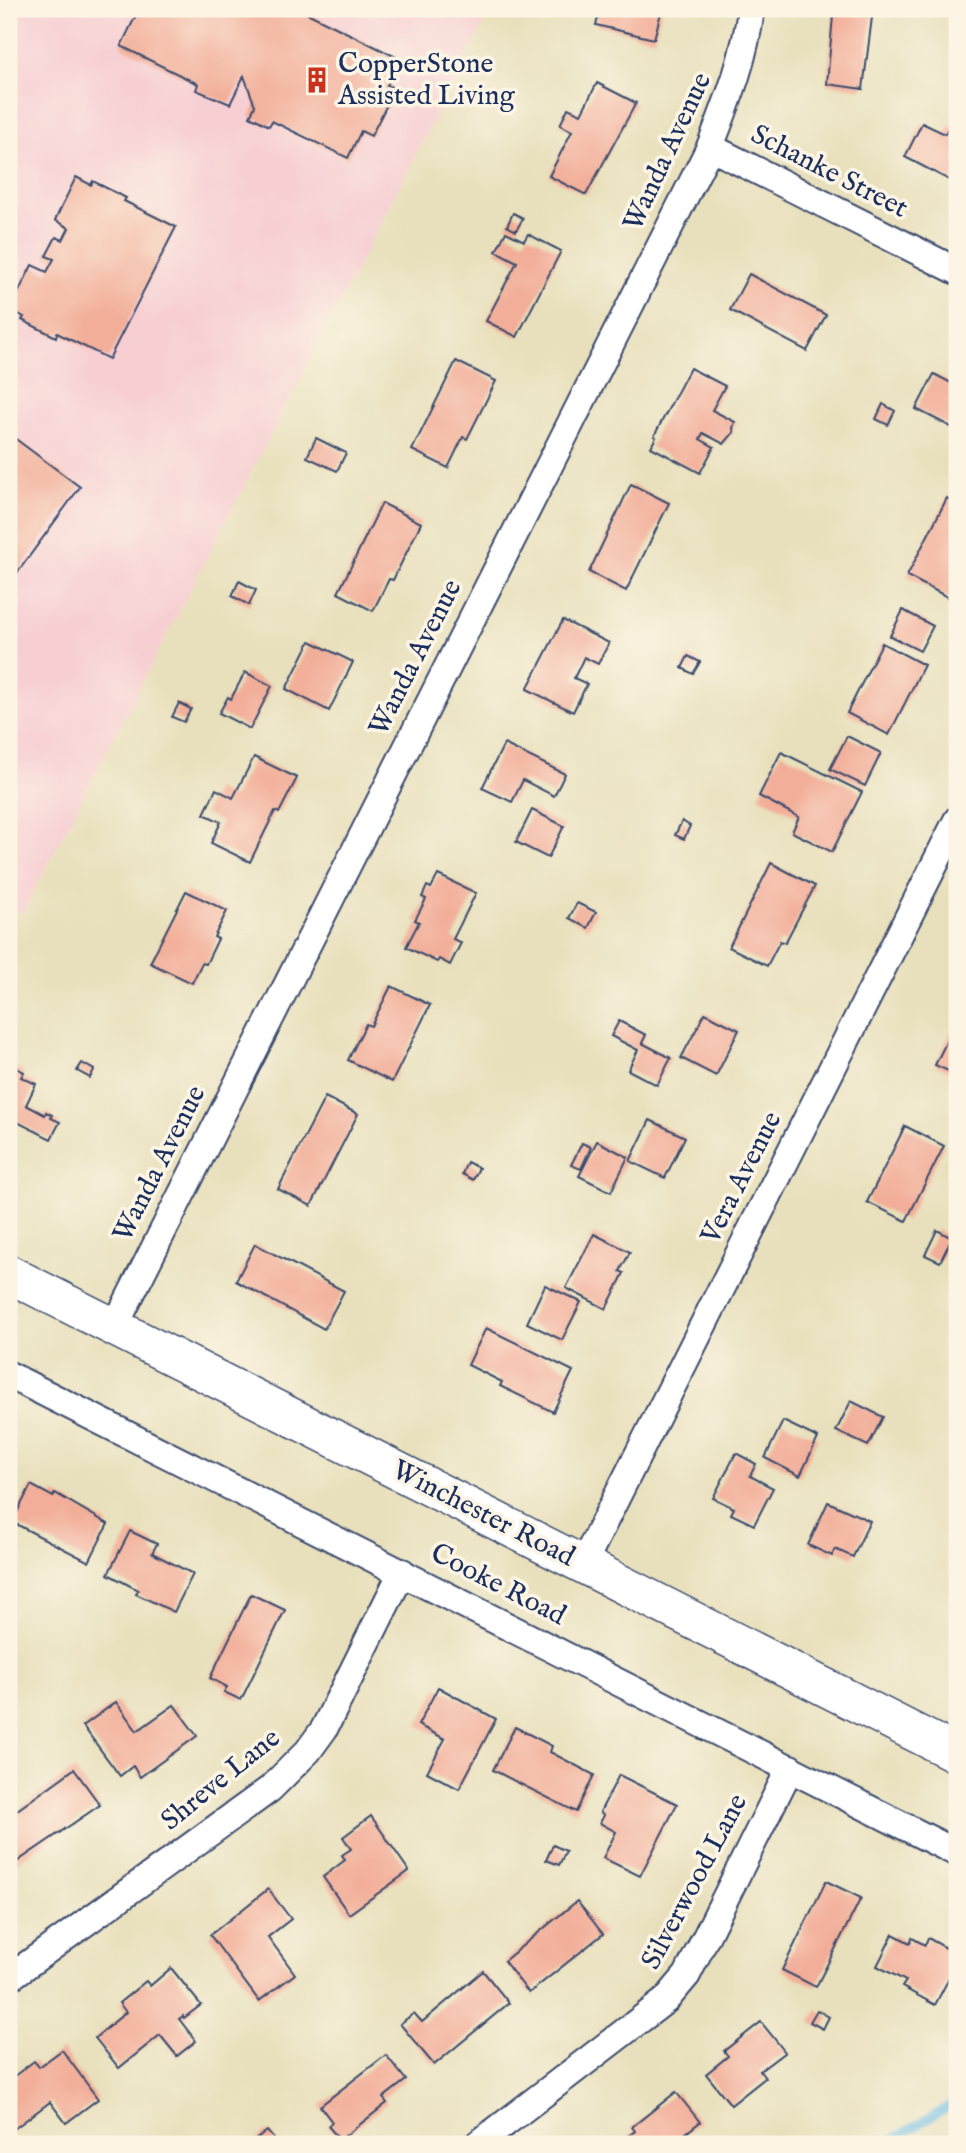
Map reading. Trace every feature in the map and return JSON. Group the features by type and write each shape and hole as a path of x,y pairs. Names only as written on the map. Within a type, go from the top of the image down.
{"main road":[{"name":"Winchester Road","path":"9,1274 957,1754"}],"street":[{"name":"Wanda Avenue","path":"114,1328 710,147 739,71 751,9"},
{"name":"Schanke Street","path":"710,147 957,271"},
{"name":"Vera Avenue","path":"583,1564 957,820"},
{"name":"Cooke Road","path":"9,1375 957,1853"},
{"name":"Shreve Lane","path":"9,1978 270,1789 289,1771 308,1751 337,1705 402,1572"},
{"name":"Silverwood Lane","path":"478,2144 666,2000 687,1975 790,1768"}],"shaded area":[{"path":"9,9 462,9 485,21 22,914 9,908"}],"building":[{"name":"CopperStone Assisted Living","path":"139,9 304,9 303,11 400,59 387,85 395,89 371,136 361,131 348,158 272,121 269,126 250,116 255,106 244,76 230,104 196,90 198,84 121,46"},
{"path":"600,9 662,9 654,39 596,25"},
{"path":"839,9 873,9 863,89 827,84 833,16 837,16"},
{"path":"597,83 636,103 586,195 549,176 572,131 560,125 568,108 581,114"},
{"path":"922,123 945,134 950,125 957,129 957,184 905,157"},
{"path":"76,177 91,185 93,181 126,198 124,201 176,227 109,359 57,333 56,337 22,320 24,317 10,309 32,265 47,272 54,259 46,256 56,237 63,240 69,228 55,220"},
{"path":"513,213 523,218 516,231 507,226"},
{"path":"506,232 524,241 528,234 561,251 517,337 486,321 517,262 496,251"},
{"path":"749,274 826,315 807,351 730,310"},
{"path":"456,361 496,381 467,439 463,437 448,468 412,450"},
{"path":"690,368 725,386 712,410 735,422 734,432 724,444 703,433 700,439 714,447 700,473 651,447 656,437 654,436"},
{"path":"934,374 957,386 957,430 916,409"},
{"path":"883,404 895,411 888,425 876,419"},
{"path":"9,434 80,487 17,573 9,567"},
{"path":"316,438 346,453 337,471 307,457"},
{"path":"631,484 669,503 626,591 589,572"},
{"path":"947,498 957,504 957,602 907,576"},
{"path":"382,503 421,523 393,580 389,579 373,611 338,593"},
{"path":"239,581 256,590 249,605 232,596"},
{"path":"903,610 933,626 920,651 890,636"},
{"path":"563,620 609,643 598,664 584,657 574,678 587,684 573,712 527,689"},
{"path":"310,641 353,662 329,711 286,689"},
{"path":"882,643 924,665 889,735 847,713"},
{"path":"688,656 700,662 693,674 682,668"},
{"path":"245,672 272,686 250,729 219,713 228,697 231,699"},
{"path":"179,703 191,709 184,722 172,717"},
{"path":"847,736 881,753 865,786 830,769"},
{"path":"504,744 565,774 554,796 523,780 512,802 482,788"},
{"path":"781,752 862,792 832,852 792,832 799,817 759,796"},
{"path":"254,757 297,778 279,813 275,811 250,862 211,843 221,822 204,814 216,789 233,798"},
{"path":"532,810 564,826 548,858 516,842"},
{"path":"682,821 690,826 684,839 675,835"},
{"path":"771,863 815,886 785,943 780,941 767,966 729,947"},
{"path":"438,875 476,893 453,939 461,943 450,965 439,959 437,962 406,947 419,922 415,920 426,899 422,897 427,886 431,888"},
{"path":"186,891 227,911 214,937 218,939 206,964 202,963 192,983 150,963"},
{"path":"577,903 596,912 588,928 569,918"},
{"path":"391,986 430,1005 392,1082 348,1060 366,1024 371,1026"},
{"path":"705,1013 739,1030 716,1076 681,1058"},
{"path":"957,1020 957,1075 935,1065"},
{"path":"619,1021 646,1035 642,1043 671,1058 657,1085 628,1070 638,1050 611,1036"},
{"path":"82,1063 94,1070 90,1078 77,1071"},
{"path":"9,1064 24,1072 21,1077 36,1084 26,1105 45,1115 46,1112 52,1115 51,1118 60,1122 51,1139 9,1118"},
{"path":"325,1097 358,1114 311,1206 278,1189"},
{"path":"650,1120 685,1137 665,1178 630,1161"},
{"path":"905,1126 944,1146 906,1221 867,1202"},
{"path":"597,1141 628,1157 611,1192 579,1176"},
{"path":"582,1143 591,1147 581,1169 571,1165"},
{"path":"467,1162 479,1168 473,1180 462,1174"},
{"path":"937,1230 952,1238 940,1262 925,1255"},
{"path":"594,1234 630,1252 620,1271 624,1273 606,1309 566,1288"},
{"path":"255,1244 344,1291 324,1329 236,1281"},
{"path":"545,1285 581,1302 562,1340 527,1323"},
{"path":"486,1328 573,1371 553,1412 500,1386 502,1382 468,1365"},
{"path":"851,1401 883,1417 868,1446 836,1431"},
{"path":"783,1421 818,1438 800,1476 765,1458"},
{"path":"736,1453 756,1464 750,1476 773,1488 754,1525 731,1514 734,1508 713,1498"},
{"path":"31,1485 53,1497 55,1493 108,1524 89,1562 12,1522"},
{"path":"828,1502 870,1521 853,1557 835,1549 832,1556 808,1545"},
{"path":"130,1531 157,1544 152,1553 193,1574 174,1612 136,1594 138,1590 108,1574"},
{"path":"251,1594 285,1610 241,1700 224,1692 227,1687 210,1678"},
{"path":"438,1687 496,1719 459,1789 427,1772 445,1739 418,1725"},
{"path":"116,1702 137,1731 174,1705 197,1736 140,1777 133,1766 120,1776 83,1726"},
{"path":"515,1727 552,1746 550,1752 594,1775 576,1812 493,1770"},
{"path":"74,1769 100,1805 15,1863 9,1853 9,1816"},
{"path":"619,1775 677,1804 640,1876 603,1858 616,1832 600,1823 604,1815 600,1812"},
{"path":"371,1816 409,1871 349,1914 323,1877 345,1860 342,1855 351,1849 343,1837"},
{"path":"553,1845 566,1851 559,1865 546,1860"},
{"path":"826,1881 861,1898 816,1987 782,1970"},
{"path":"268,1889 291,1919 268,1937 295,1974 259,2001 210,1935"},
{"path":"577,1901 603,1934 529,1993 504,1961"},
{"path":"893,1934 910,1943 912,1938 925,1945 928,1938 957,1954 957,1963 935,2005 902,1987 906,1981 877,1966"},
{"path":"171,1968 201,2005 179,2019 196,2041 177,2056 160,2035 119,2068 95,2038 126,2012 119,2003 146,1981 150,1986"},
{"path":"483,1971 509,2003 434,2065 400,2024 414,2013 422,2022"},
{"path":"817,2010 829,2017 823,2029 810,2022"},
{"path":"761,2022 785,2052 760,2071 765,2078 731,2105 706,2074 728,2056 724,2051"},
{"path":"62,2050 98,2099 66,2123 50,2102 14,2129 9,2123 9,2080 34,2061 39,2067"},
{"path":"386,2055 406,2080 383,2098 387,2103 340,2140 328,2126 332,2122 320,2106"},
{"path":"676,2092 700,2122 672,2144 618,2144 635,2131 632,2127"},
{"path":"267,2131 278,2144 250,2144"}],"waterway":[{"path":"885,2144 957,2102"}],"place":[{"name":"CopperStone Assisted Living","path":"317,80"}]}
